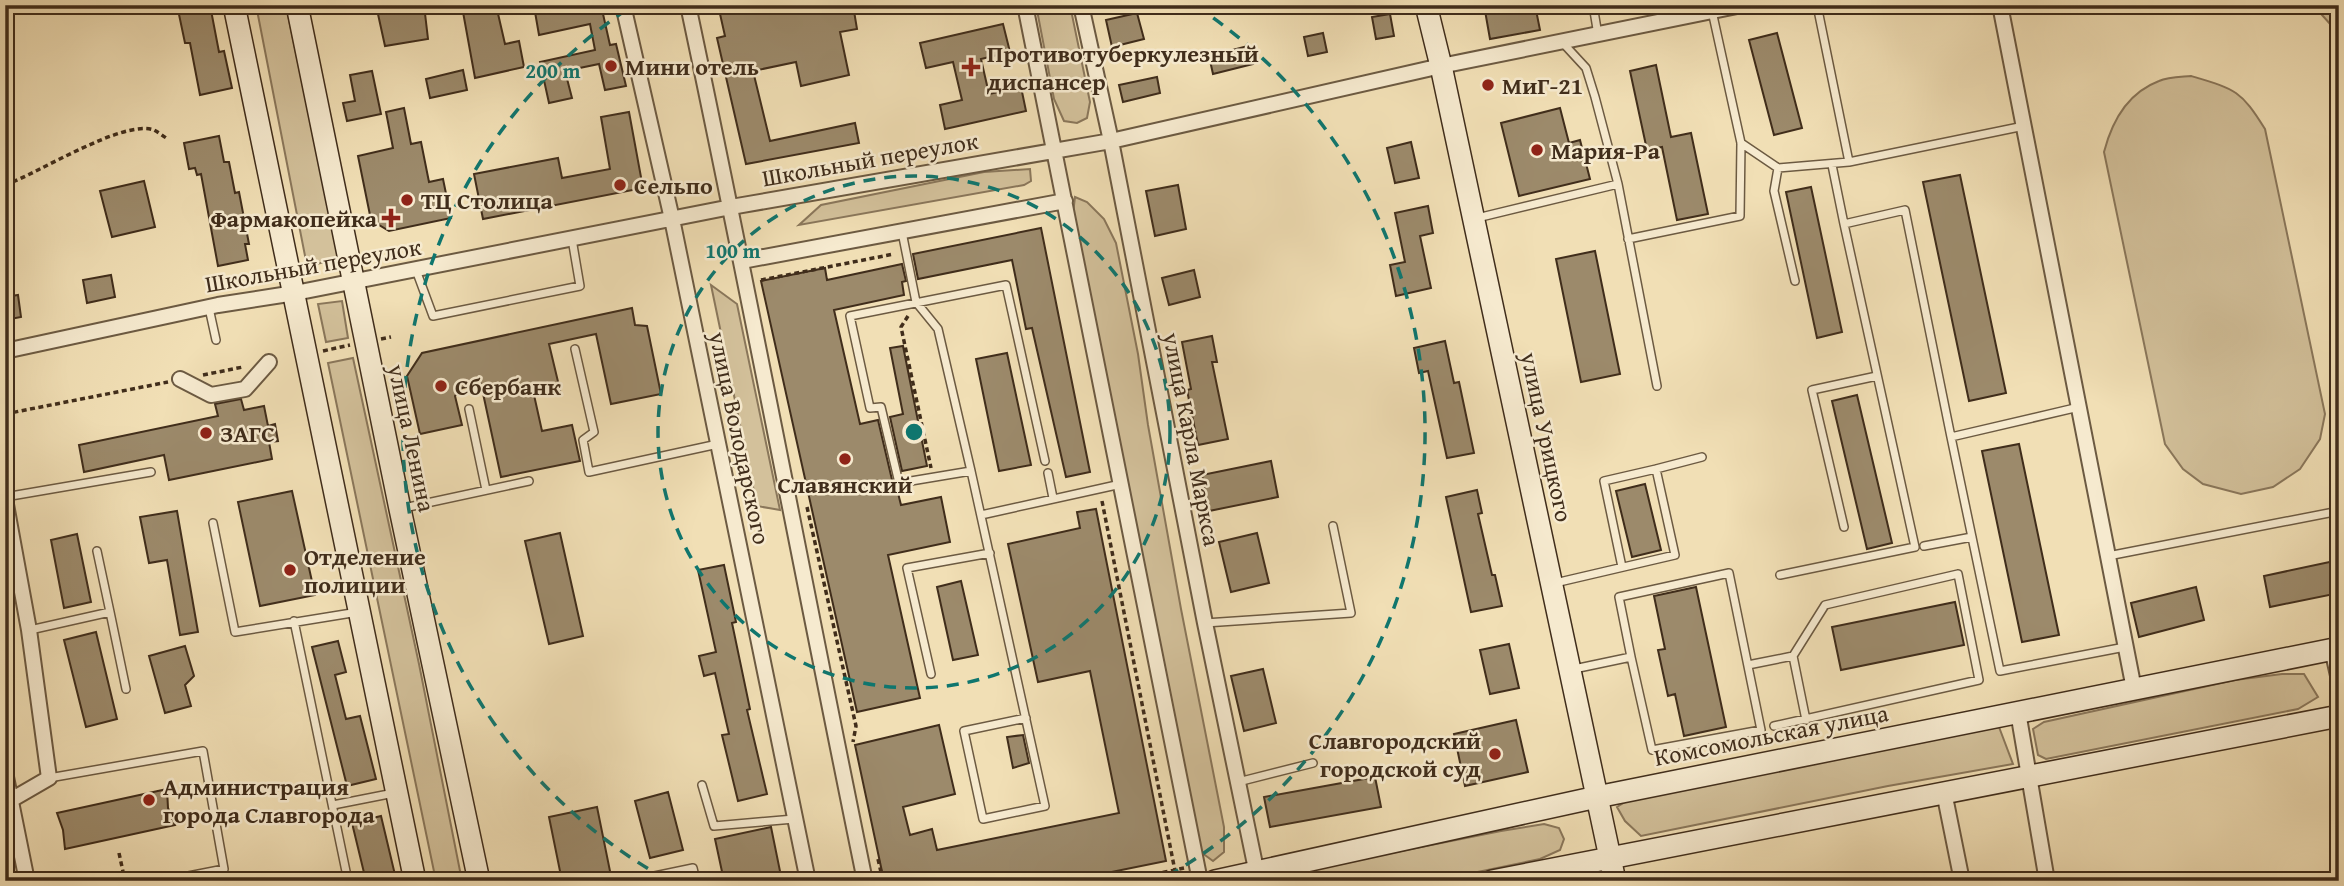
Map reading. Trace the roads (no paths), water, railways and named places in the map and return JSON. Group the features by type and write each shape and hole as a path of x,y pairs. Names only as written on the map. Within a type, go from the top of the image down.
{"street":[{"path":"234,5 415,881"},
{"name":"улица Ленина","path":"298,5 400,509 480,881"},
{"name":"улица Володарского","path":"623,5 672,219 808,881"},
{"name":"улица Володарского","path":"688,5 742,261 790,516 865,881"},
{"path":"1026,5 1200,881"},
{"name":"улица Карла Маркса","path":"1081,5 1111,141 1257,876"},
{"name":"улица Урицкого","path":"1426,5 1615,881"},
{"name":"Школьный переулок","path":"5,351 209,307 295,293 731,207 1111,141 1441,66 1742,5"},
{"path":"2000,5 2134,689"},
{"path":"742,261 1065,201"},
{"path":"180,379 211,395 244,389 269,362"},
{"path":"5,498 29,630 49,778 11,800"},
{"path":"2335,648 2339,680"},
{"name":"Комсомольская улица","path":"1215,881 1257,876 1597,797 2335,648"},
{"path":"2018,712 2048,881"},
{"path":"1492,881 2339,716"},
{"path":"6,779 27,881"},
{"path":"1944,792 1962,881"}],"lane":[{"path":"1593,5 1598,35"},
{"path":"1817,5 1849,162"},
{"path":"1629,239 1740,216 1741,144 1712,12"},
{"path":"1562,41 1587,68 1618,184 1657,386"},
{"path":"1741,144 1778,168 1832,165 2024,126"},
{"path":"1780,575 1915,547 1832,165"},
{"path":"1778,168 1774,191 1795,281"},
{"path":"1473,219 1618,184"},
{"path":"1844,224 1905,210 2000,671 2125,647"},
{"path":"902,231 916,302 938,329 990,553 1026,718 1045,806 983,819 964,732 1026,718"},
{"path":"416,269 433,316 580,286 572,238"},
{"path":"971,471 899,484 881,407 870,408 850,316 1006,285 1045,461"},
{"path":"209,307 216,340"},
{"path":"575,349 594,432 583,440 589,472 719,444"},
{"path":"1844,527 1812,390 1877,376"},
{"path":"1951,437 2079,406"},
{"path":"469,409 486,490"},
{"path":"1622,567 1604,481 1702,457"},
{"path":"1551,584 1675,555 1656,468"},
{"path":"5,498 151,472"},
{"path":"1048,473 1053,499"},
{"path":"400,509 529,481"},
{"path":"981,515 1121,484"},
{"path":"2108,556 2339,511"},
{"path":"213,523 235,632 359,611"},
{"path":"1205,623 1351,613 1333,526"},
{"path":"1924,546 1972,537"},
{"path":"97,551 126,689"},
{"path":"931,674 907,568 990,553"},
{"path":"1729,573 1762,730 1652,750 1631,657 1619,597 1729,573"},
{"path":"1774,726 1806,720 1979,680 1958,574 1825,605 1793,656 1806,720"},
{"path":"29,630 110,612"},
{"path":"294,621 348,881"},
{"path":"1748,665 1793,656"},
{"path":"1570,670 1631,657"},
{"path":"49,778 203,751 224,869 206,877 163,881"},
{"path":"1238,782 1313,763"},
{"path":"702,785 714,826 794,819"},
{"path":"332,805 397,792"},
{"path":"645,881 645,878 693,868 696,881"}],"place":[{"name":"Мини отель","path":"611,66"},
{"name":"Противотуберкулезный диспансер","path":"971,67"},
{"name":"МиГ-21","path":"1488,85"},
{"name":"Мария-Ра","path":"1537,150"},
{"name":"Сельпо","path":"620,185"},
{"name":"ТЦ Столица","path":"407,200"},
{"name":"Фармакопейка","path":"391,218"},
{"name":"Сбербанк","path":"441,386"},
{"name":"ЗАГС","path":"206,433"},
{"name":"Славянский","path":"845,459"},
{"name":"Отделение полиции","path":"290,570"},
{"name":"Славгородский городской суд","path":"1495,754"},
{"name":"Администрация города Славгорода","path":"149,800"}]}
